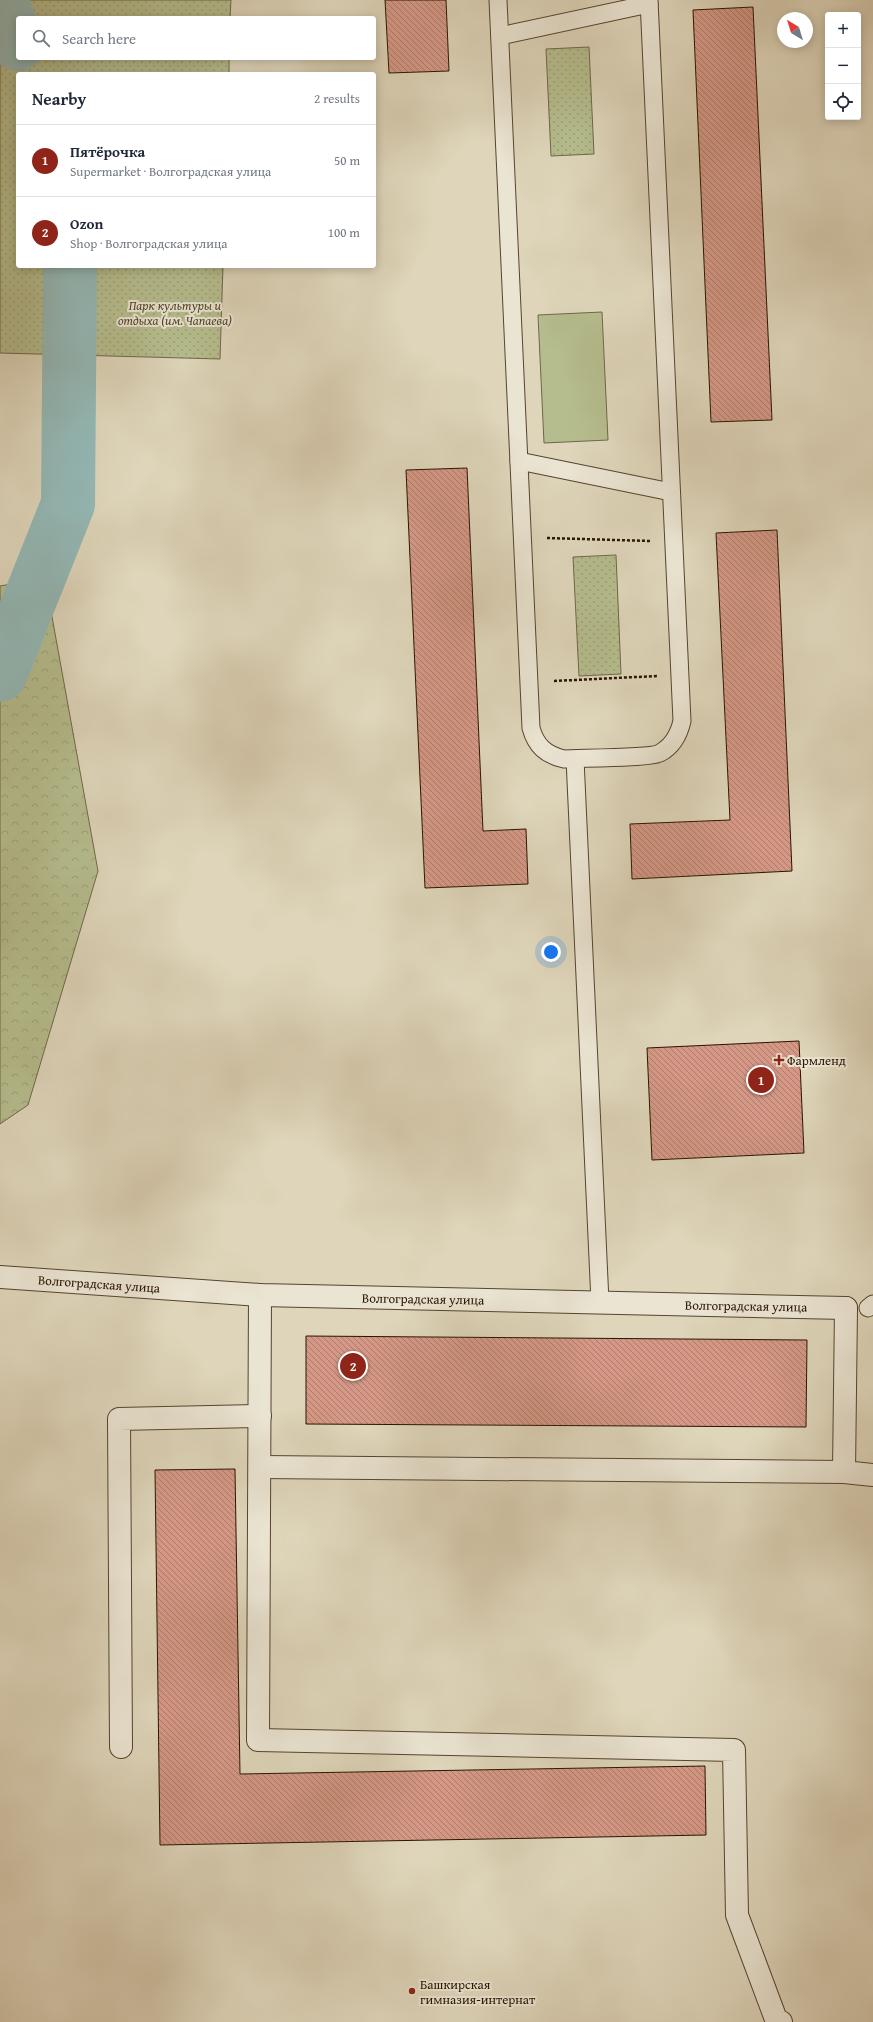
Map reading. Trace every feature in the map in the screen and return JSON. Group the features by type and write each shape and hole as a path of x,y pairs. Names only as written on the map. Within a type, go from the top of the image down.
{"street":[{"name":"Волгоградская улица","path":"0,1277 260,1295 846,1308 844,1472"},
{"path":"260,1295 258,1740 734,1750 737,1915 777,2022 781,2022"},
{"path":"122,1747 119,1419 260,1416"},
{"path":"260,1467 844,1472 873,1475"}],"lane":[{"path":"498,0 531,728 538,744 552,756 564,759 658,755 666,750 679,732 682,721 649,2 500,36"},
{"path":"520,461 671,492"},
{"path":"575,758 600,1302"}],"path":[{"path":"523,537 674,542"},
{"path":"529,682 679,675"}],"green space":[{"name":"Парк культуры и отдыха (им. Чапаева)","path":"0,0 231,0 230,16 16,16 16,60 229,60 229,72 16,72 16,268 223,268 220,359 0,353"},
{"path":"589,47 594,154 551,156 546,49"},
{"path":"602,312 608,440 544,443 538,315"},
{"path":"616,555 621,674 579,676 573,557"},
{"path":"45,578 98,871 28,1105 0,1124 0,586"}],"building":[{"path":"385,0 446,0 449,71 389,73"},
{"path":"753,7 772,420 711,422 693,10"},
{"path":"467,468 483,831 526,829 528,884 425,888 406,470"},
{"path":"777,530 792,871 632,879 630,824 730,820 716,533"},
{"path":"799,1041 804,1153 652,1160 647,1048"},
{"path":"306,1336 807,1340 806,1427 306,1424"},
{"path":"235,1469 240,1774 705,1766 706,1835 160,1845 155,1470"}],"waterway":[{"path":"1,0 16,39"},
{"path":"0,675 68,504 70,268"}],"place":[{"name":"Фармленд","path":"779,1060"},
{"name":"Пятёрочка","path":"761,1080"},
{"name":"Ozon","path":"353,1366"},
{"name":"Башкирская гимназия-интернат","path":"412,1991"}]}
